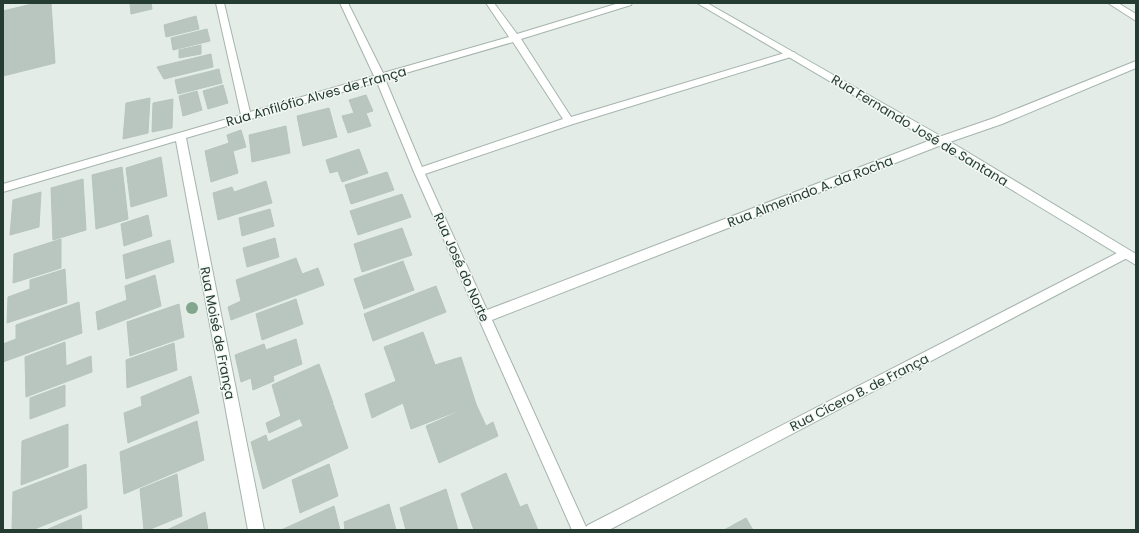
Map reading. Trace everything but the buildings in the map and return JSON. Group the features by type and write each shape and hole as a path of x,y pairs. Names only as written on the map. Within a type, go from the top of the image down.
{"street":[{"path":"220,3 246,116"},
{"name":"Rua José do Norte","path":"344,3 380,78 419,172 580,530"},
{"path":"490,3 515,38 569,121"},
{"name":"Rua Anfilófio Alves de França","path":"3,188 180,135 380,78 628,3"},
{"name":"Rua Fernando José de Santana","path":"702,3 940,141 1131,257"},
{"path":"1112,3 1136,18"},
{"path":"419,172 569,121 792,54"},
{"name":"Rua Almerindo A. da Rocha","path":"484,318 940,141 998,121 1136,64"},
{"name":"Rua Moisé de França","path":"180,135 256,530"},
{"name":"Rua Cícero B. de França","path":"593,530 1131,257"}]}
